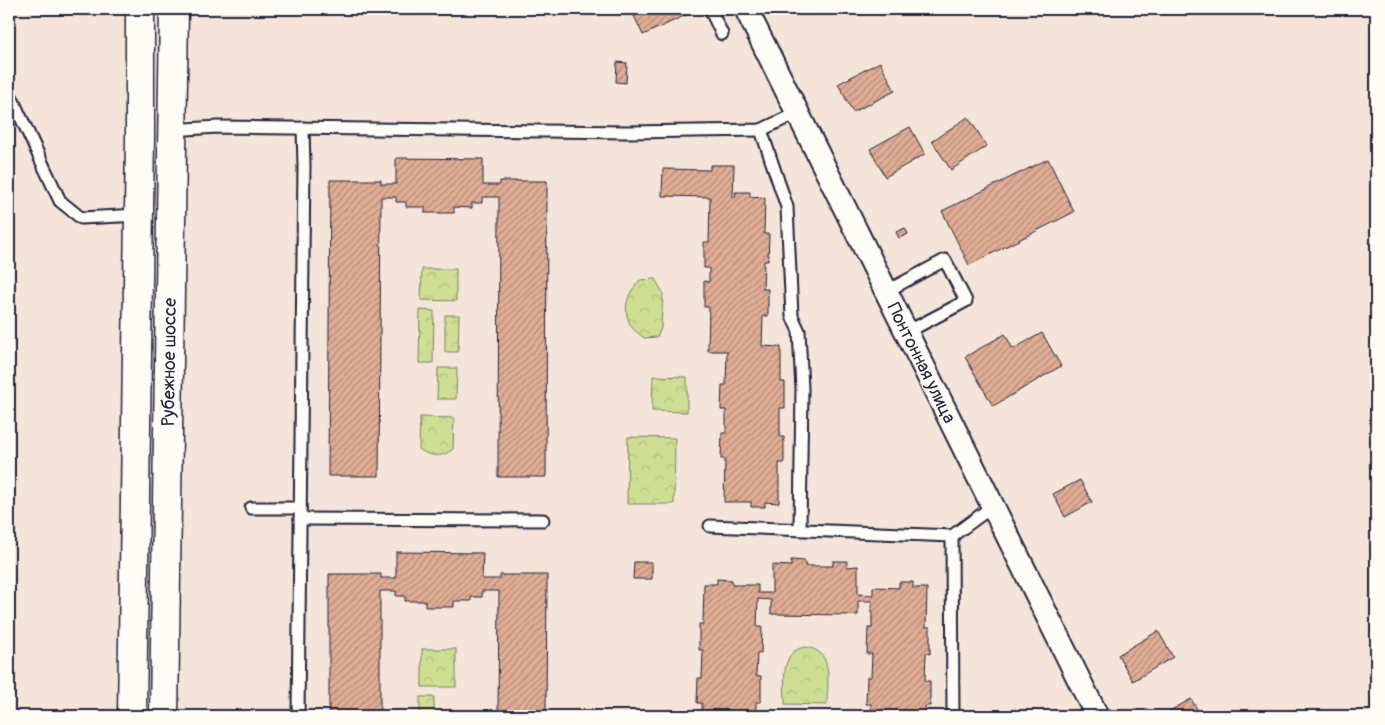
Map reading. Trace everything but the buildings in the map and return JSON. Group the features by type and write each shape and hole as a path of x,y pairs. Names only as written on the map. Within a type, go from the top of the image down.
{"main road":[{"name":"Рубежное шоссе","path":"132,716 140,9"},
{"name":"Рубежное шоссе","path":"164,716 174,9"}],"street":[{"name":"Понтонная улица","path":"746,9 1097,716"}],"lane":[{"path":"710,9 722,34"},
{"path":"9,92 60,201 81,218 139,214"},
{"path":"172,130 217,127 628,132 761,130 797,113"},
{"path":"298,716 303,128"},
{"path":"761,130 787,207 792,316 799,331 802,389 800,529"},
{"path":"887,291 945,260 966,300 907,332"},
{"path":"710,526 952,536 993,506"},
{"path":"251,508 300,514 543,520"},
{"path":"952,536 953,716"}],"green space":[{"path":"422,269 456,269 456,301 421,300"},
{"path":"655,279 663,293 661,328 657,337 644,338 631,326 626,306 629,295 640,280"},
{"path":"420,310 434,311 433,363 419,363"},
{"path":"445,315 459,315 458,352 445,352"},
{"path":"438,368 457,368 456,399 437,399"},
{"path":"653,376 687,377 687,412 652,411"},
{"path":"420,417 454,418 453,449 445,454 432,455 419,449"},
{"path":"628,437 675,438 674,504 627,504"},
{"path":"805,647 815,649 825,661 828,678 827,705 785,704 784,678 787,661 797,650"},
{"path":"422,649 456,649 456,687 422,687"},
{"path":"420,697 434,697 434,716 420,716"}]}
